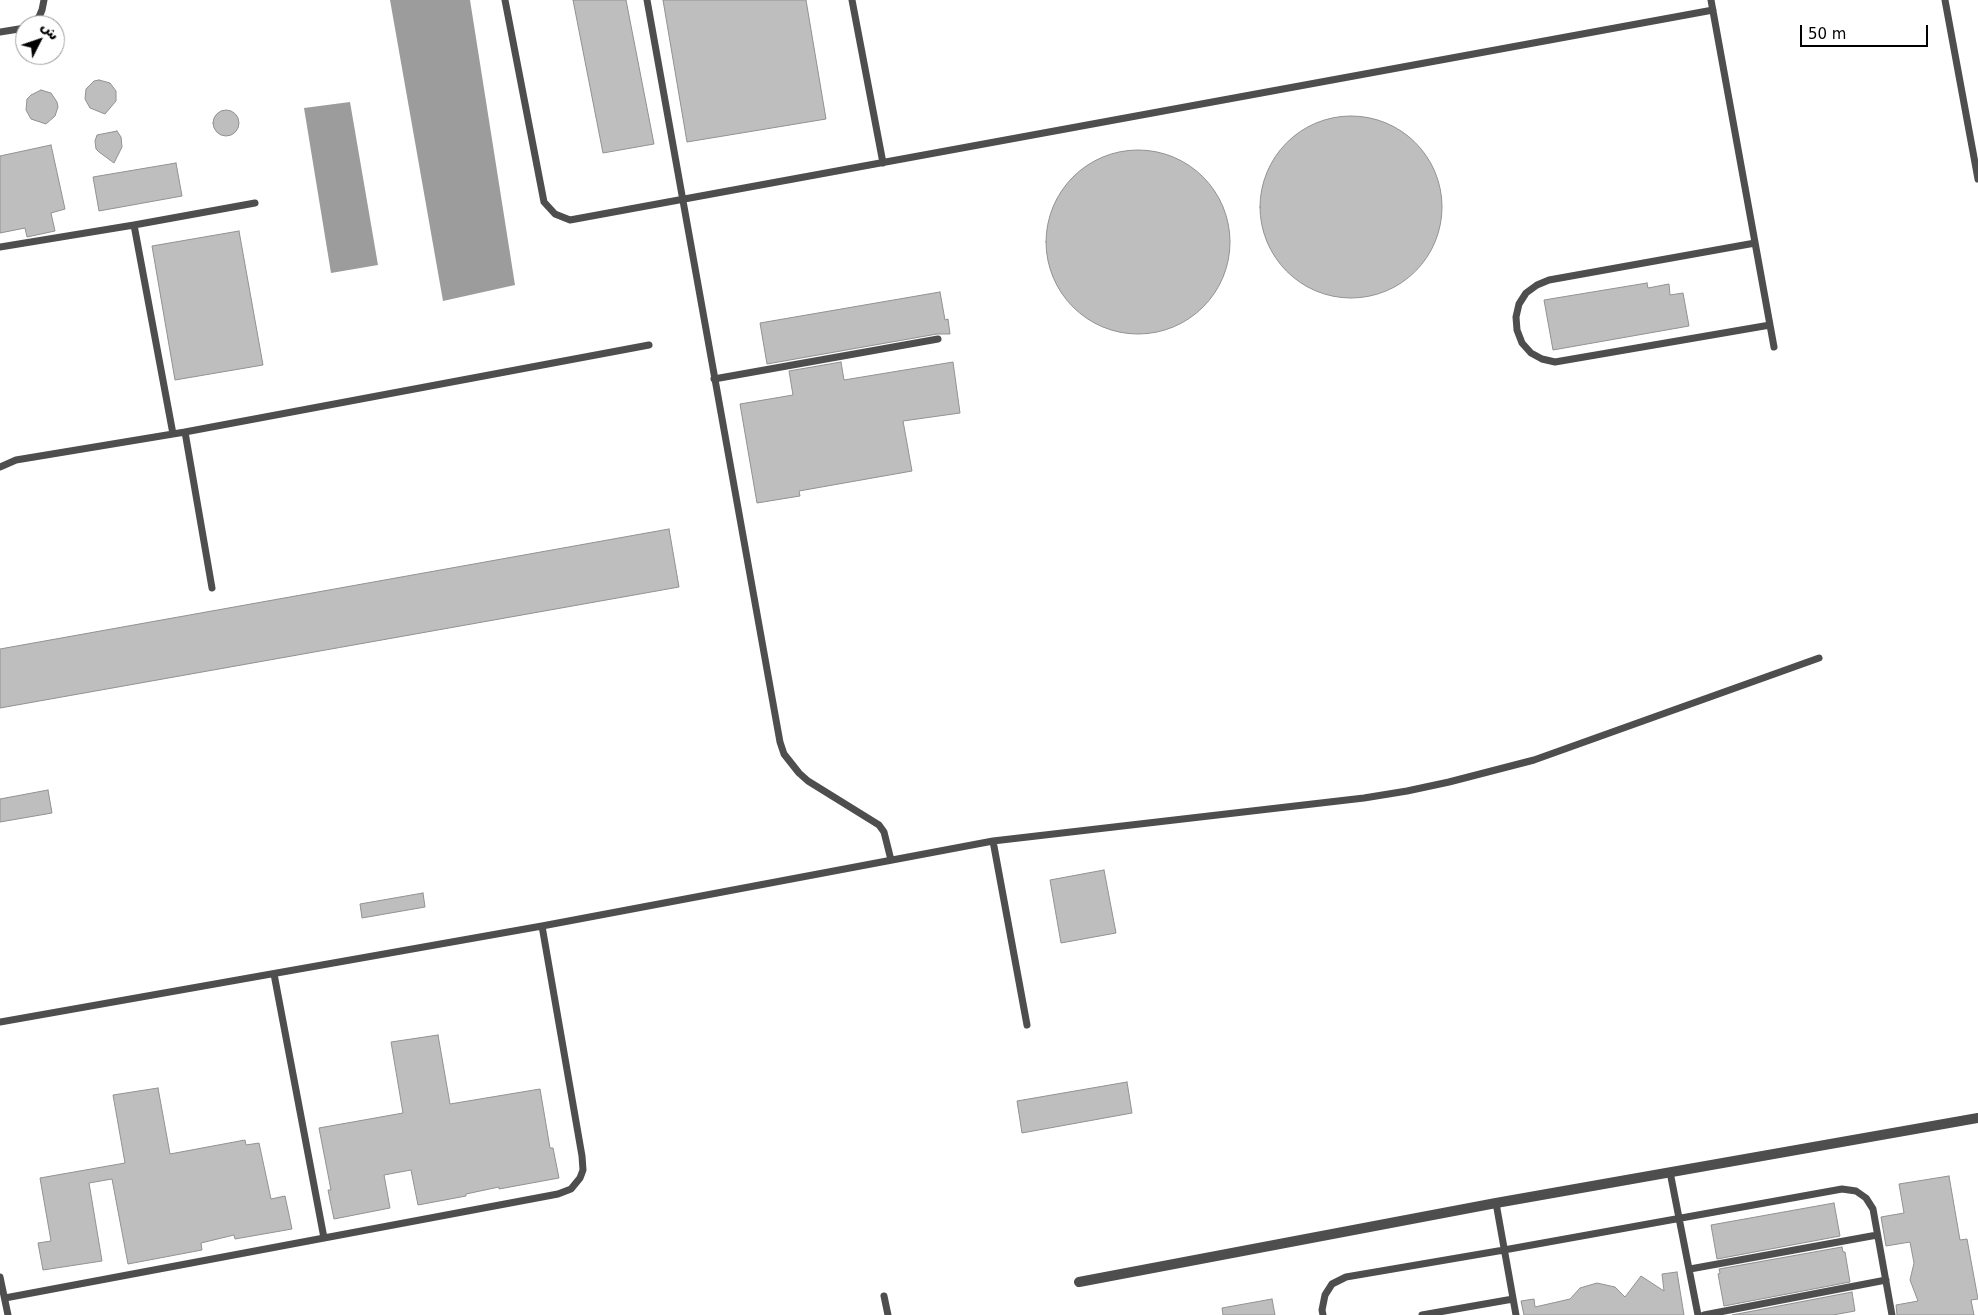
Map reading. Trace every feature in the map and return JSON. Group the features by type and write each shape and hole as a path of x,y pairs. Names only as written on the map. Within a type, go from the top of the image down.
{"street":[{"path":"1079,1282 1496,1203 1978,1118"}],"lane":[{"path":"40,15 44,0"},
{"path":"505,0 542,194 548,209 562,218 579,220 1713,10"},
{"path":"647,0 780,742 791,764 808,781 879,825 886,839 891,860"},
{"path":"852,0 883,163"},
{"path":"1712,0 1774,347"},
{"path":"1945,0 1978,179"},
{"path":"0,32 15,30"},
{"path":"0,247 134,225 255,202"},
{"path":"134,225 173,434"},
{"path":"1755,243 1549,280 1532,289 1519,304 1516,317 1517,330 1522,343 1531,353 1542,359 1555,362 1770,325"},
{"path":"714,379 938,338"},
{"path":"0,467 22,459 185,432 649,345"},
{"path":"185,432 212,588"},
{"path":"0,1022 542,926 993,841 1364,798 1449,782 1534,760 1819,658"},
{"path":"993,841 1027,1025"},
{"path":"4,1298 565,1193 576,1184 583,1170 582,1156 542,926"},
{"path":"274,974 324,1238"},
{"path":"1670,1172 1698,1315"},
{"path":"1323,1315 1325,1295 1332,1284 1346,1277 1842,1189 1856,1191 1866,1198 1873,1209 1892,1315"},
{"path":"1496,1203 1516,1315"},
{"path":"1690,1269 1877,1235"},
{"path":"0,1277 8,1315"},
{"path":"1704,1315 1886,1280"},
{"path":"884,1296 888,1315"},
{"path":"1422,1315 1513,1299"}],"shaded area":[{"path":"390,0 470,0 515,285 443,301"},
{"path":"350,102 378,265 331,273 304,108"}],"building":[{"path":"573,0 626,0 654,144 603,153"},
{"path":"663,0 806,0 826,119 687,142"},
{"path":"99,80 110,83 116,91 116,101 105,114 90,108 85,99 86,89 94,81"},
{"path":"41,90 51,93 58,107 55,116 46,124 31,119 26,110 27,99"},
{"path":"226,110 236,113 239,123 236,133 226,136 216,133 213,123 216,113"},
{"path":"1360,116 1386,123 1402,131 1421,149 1435,172 1442,198 1442,216 1435,242 1427,258 1409,277 1402,283 1377,294 1360,298 1342,298 1316,291 1300,283 1275,258 1267,242 1262,225 1260,198 1267,172 1275,156 1300,131 1316,123 1333,118"},
{"path":"117,131 121,137 122,147 114,163 96,149 95,141 97,135"},
{"path":"51,145 65,209 51,213 55,231 27,237 25,228 0,233 0,156"},
{"path":"1138,150 1156,152 1173,157 1203,177 1223,207 1228,224 1230,242 1228,260 1223,277 1203,307 1173,327 1156,332 1138,334 1120,332 1103,327 1073,307 1053,277 1048,260 1046,242 1048,224 1053,207 1073,177 1103,157 1120,152"},
{"path":"176,163 182,196 99,211 93,177"},
{"path":"239,231 263,365 175,380 152,246"},
{"path":"1647,283 1648,288 1669,284 1670,295 1683,293 1689,326 1553,350 1544,300"},
{"path":"940,292 945,320 948,319 950,334 937,334 767,364 760,323"},
{"path":"841,362 844,380 953,362 960,413 903,421 912,471 799,491 800,496 757,503 740,404 793,395 789,371"},
{"path":"669,529 679,587 0,708 0,649"},
{"path":"48,790 52,813 0,822 0,799"},
{"path":"1104,870 1116,933 1061,943 1050,880"},
{"path":"423,893 425,907 362,918 360,904"},
{"path":"438,1035 450,1104 540,1089 550,1148 553,1148 559,1178 499,1189 499,1187 466,1194 466,1196 418,1205 411,1170 384,1175 390,1208 334,1219 328,1190 331,1190 319,1128 403,1113 391,1042"},
{"path":"1127,1082 1132,1113 1022,1133 1017,1101"},
{"path":"158,1088 170,1154 245,1140 246,1145 259,1143 271,1199 285,1196 292,1229 235,1239 234,1235 201,1243 202,1250 128,1264 112,1179 89,1183 102,1261 43,1270 38,1243 51,1241 40,1178 125,1163 113,1095"},
{"path":"1949,1176 1960,1240 1967,1239 1978,1299 1971,1300 1974,1315 1897,1315 1896,1305 1918,1301 1910,1280 1914,1263 1910,1242 1886,1246 1881,1217 1904,1213 1899,1184"},
{"path":"1834,1203 1840,1236 1717,1259 1711,1225"},
{"path":"1842,1247 1843,1252 1845,1252 1850,1282 1724,1306 1718,1274 1720,1273 1719,1269"},
{"path":"1677,1272 1684,1315 1524,1315 1521,1301 1534,1299 1535,1307 1570,1299 1580,1288 1597,1283 1615,1287 1625,1297 1641,1276 1664,1291 1662,1274"},
{"path":"1852,1292 1855,1311 1833,1315 1732,1315"},
{"path":"1272,1299 1275,1315 1223,1315 1222,1308"}]}
